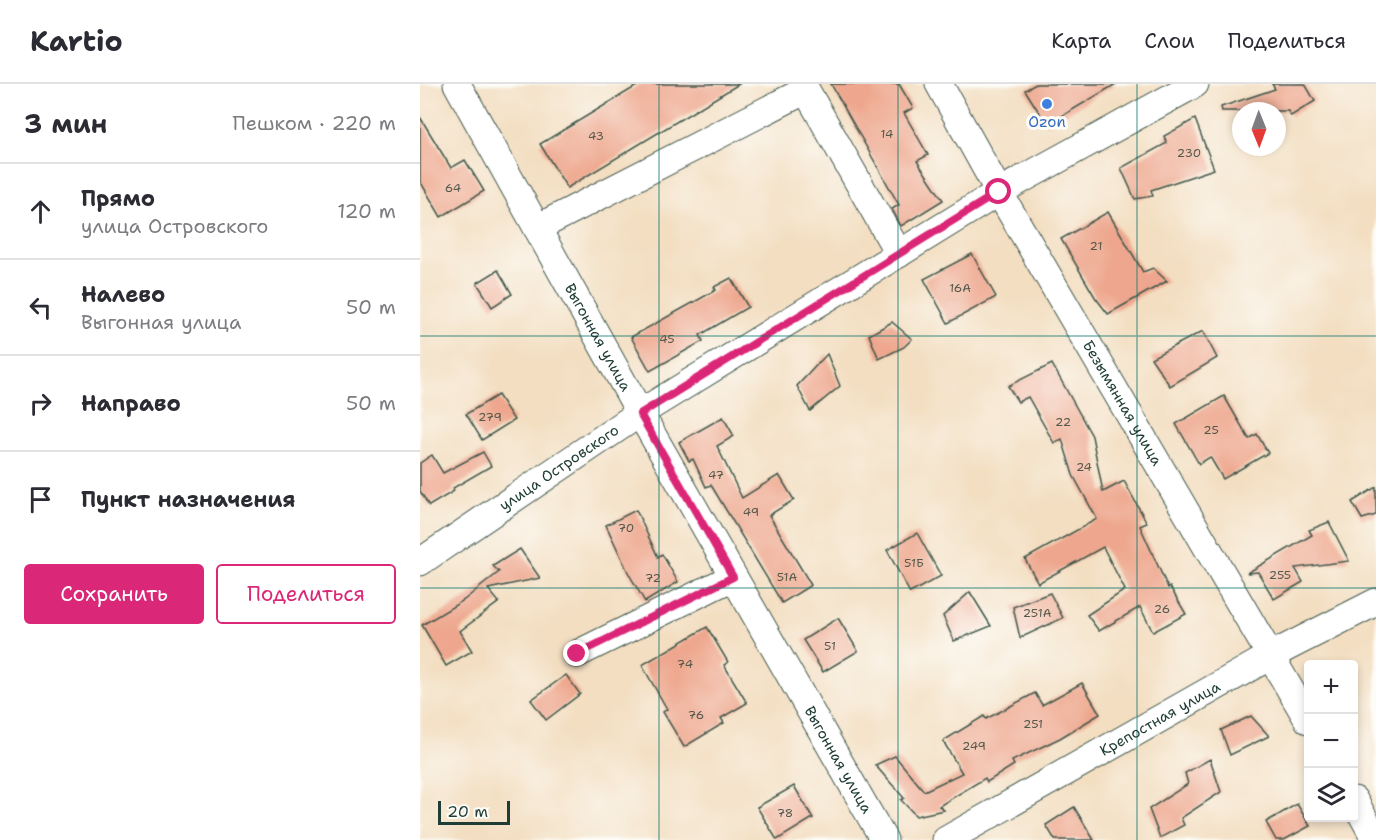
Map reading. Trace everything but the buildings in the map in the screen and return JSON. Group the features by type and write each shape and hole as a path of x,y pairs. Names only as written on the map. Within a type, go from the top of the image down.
{"street":[{"name":"Выгонная улица","path":"457,84 640,414 884,840"},
{"name":"Безымянная улица","path":"939,84 999,192 1305,714"},
{"name":"улица Островского","path":"420,562 640,414 999,192 1195,84"},
{"path":"537,228 806,90 899,254"},
{"path":"577,654 733,577"},
{"name":"Крепостная улица","path":"946,840 1272,655 1376,602"},
{"path":"1358,809 1376,840"}],"place":[{"name":"Ozon","path":"1047,104"}],"route":[{"path":"577,654 733,577 640,414 999,192"}]}
